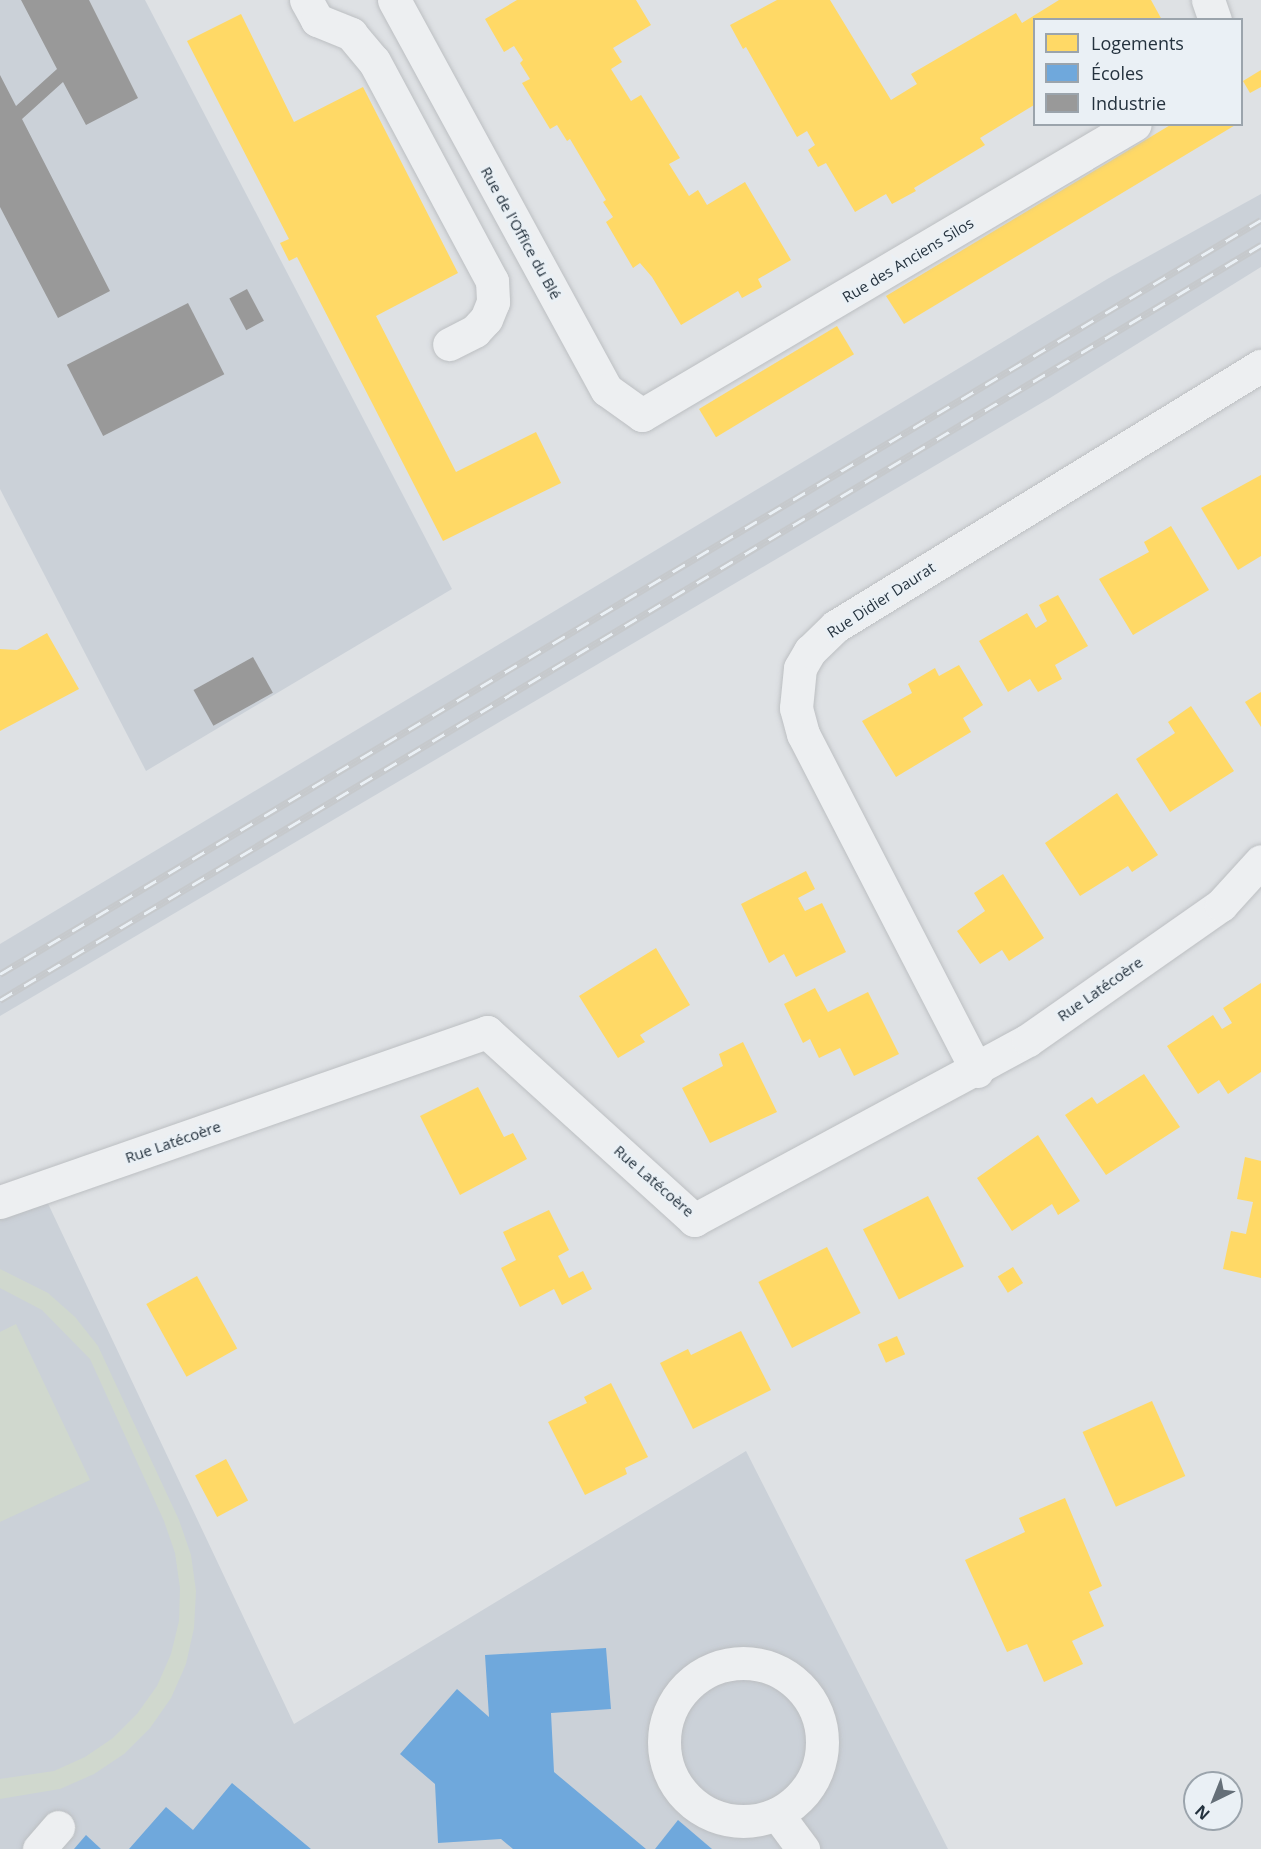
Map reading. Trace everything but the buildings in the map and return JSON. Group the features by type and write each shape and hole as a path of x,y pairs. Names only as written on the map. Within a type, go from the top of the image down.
{"street":[{"path":"306,0 316,20 351,34 374,61 492,281 493,302 486,319 475,331 448,344"},
{"name":"Rue de l'Office du Blé","path":"394,0 607,390 642,415 680,395"},
{"path":"1208,0 1214,18"},
{"name":"Rue des Anciens Silos","path":"680,395 1132,126"},
{"name":"Rue Didier Daurat","path":"977,1071 803,734 796,708 800,668 810,651 836,626 1261,366"},
{"name":"Rue Latécoère","path":"1221,905 1261,861"},
{"name":"Rue Latécoère","path":"0,1202 487,1032 694,1220 977,1071 1028,1040 1221,905 1261,887"},
{"path":"749,1662 770,1666 804,1690 815,1708 821,1728 818,1769 794,1803 777,1814 757,1820 716,1817 698,1807 671,1776 663,1735 668,1714 677,1696 708,1670 749,1662"},
{"path":"777,1814 803,1849"}],"shaded area":[{"path":"0,0 145,0 452,589 146,771 0,489"},
{"path":"1261,194 1261,267 1050,398 0,1016 0,944 1109,278"},
{"path":"43,1193 294,1724 746,1451 948,1849 0,1849 0,1210"},
{"path":"0,1269 48,1293 75,1317 98,1346 179,1520 191,1555 196,1591 194,1628 186,1664 171,1698 150,1728 124,1754 94,1774 60,1789 0,1799 0,1779 54,1771 85,1757 113,1738 137,1714 157,1686 171,1654 179,1621 180,1588 175,1553 164,1521 90,1359 42,1310 0,1288"},
{"path":"16,1324 90,1480 0,1522 0,1332"}],"railway":[{"path":"0,974 1261,220"},
{"path":"0,1000 1261,245"}]}
